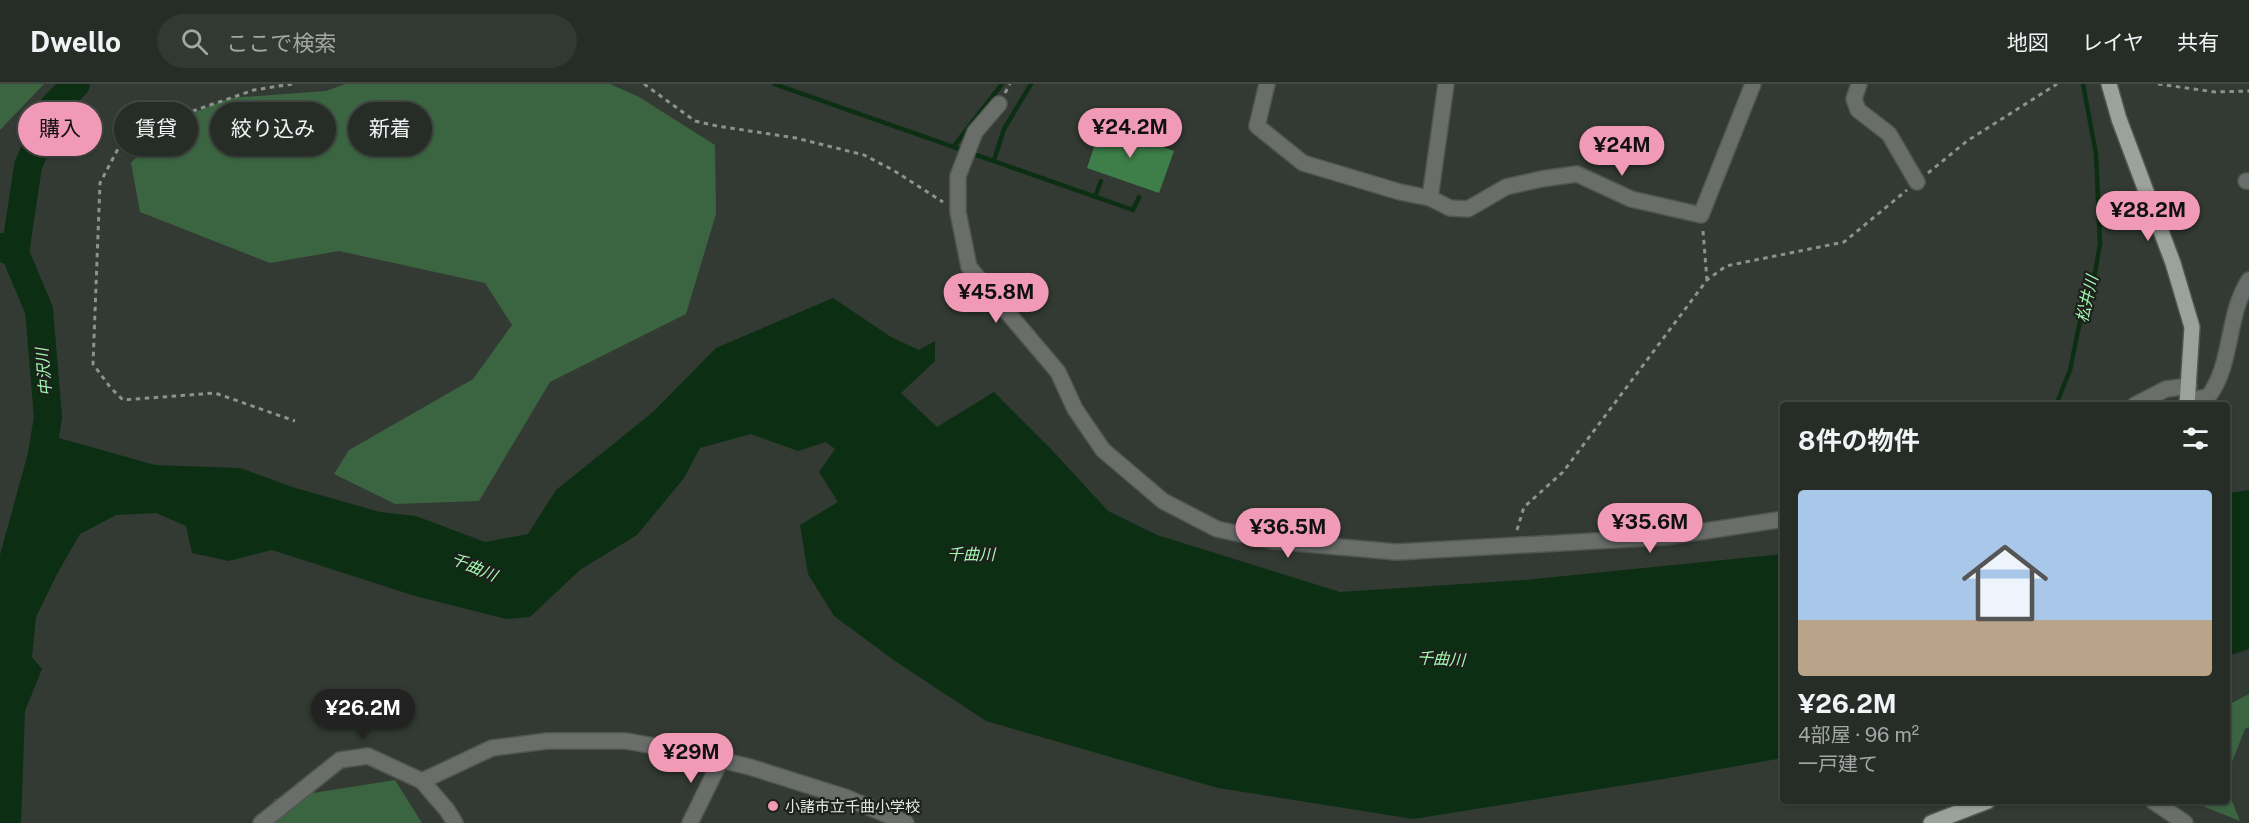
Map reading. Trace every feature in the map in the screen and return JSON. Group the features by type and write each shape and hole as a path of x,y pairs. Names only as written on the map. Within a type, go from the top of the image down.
{"main road":[{"path":"2109,84 2119,119 2173,263 2192,327 2188,397"},
{"path":"1931,823 1980,804"}],"street":[{"path":"1267,84 1257,126 1303,163 1400,192 1430,198 1449,208 1468,208 1506,187 1541,178 1577,174 1631,199 1701,215 1753,84"},
{"path":"1430,198 1446,84"},
{"path":"1859,84 1854,99 1858,110 1888,134 1917,182"},
{"path":"999,104 975,132 958,176 958,212 969,267 1058,372 1075,409 1103,450 1163,501 1217,529 1272,541 1397,552 1666,537 1780,520"},
{"path":"2140,402 2166,389 2188,397 2208,398 2217,385 2234,315 2249,280"},
{"path":"422,781 492,748 547,741 626,741 750,767 845,797 906,823"},
{"path":"261,823 340,760 368,756 422,781 455,823"},
{"path":"690,823 721,760"},
{"path":"2157,804 2185,823"}],"path":[{"path":"292,84 254,90 143,128 119,147 100,183 93,364 123,400 215,393 295,422"},
{"path":"644,84 695,121 796,138 864,155 893,170 958,212"},
{"path":"1512,547 1524,507 1563,472 1707,279 1726,266 1844,242 1967,141 2057,84"},
{"path":"2158,84 2215,92 2249,91"},
{"path":"1701,215 1707,279"}],"shaded area":[{"path":"0,84 44,84 27,102 18,102 18,111 0,130"},
{"path":"345,84 610,84 639,97 715,145 716,214 686,314 550,382 479,501 395,504 334,474 349,450 473,379 512,325 485,283 339,251 270,263 140,212 131,163 138,156 198,156 198,111 210,106 210,156 336,156 336,102 220,102 230,98 326,91"},
{"path":"2249,694 2249,727 2245,729 2230,767 2230,704"},
{"path":"395,780 422,823 257,823 275,799"},
{"path":"2230,796 2240,821 2198,804 2230,804"}],"water":[{"name":"千曲川","path":"833,298 891,337 919,350 935,341 935,361 901,393 937,427 994,392 1108,511 1157,535 1340,592 1523,580 1780,554 1780,759 1413,819 1218,788 986,721 895,661 834,616 808,574 800,525 838,502 819,472 835,449 826,442 798,451 751,434 700,448 684,478 637,535 580,570 530,617 506,619 415,596 272,550 229,561 192,553 186,526 156,513 116,515 80,534 36,617 32,657 42,669 25,711 21,823 0,823 0,555 34,431 155,465 240,468 292,487 380,512 416,516 485,542 528,534 556,490 653,412 716,348"},
{"path":"2249,490 2249,649 2230,655 2230,493"}],"building":[{"path":"1101,126 1174,151 1159,193 1087,168"}],"waterway":[{"path":"15,253 28,166 54,106 76,84"},
{"path":"774,84 1133,210 1139,197"},
{"path":"954,146 1002,84"},
{"path":"994,160 1004,129 1031,84"},
{"name":"松井川","path":"2057,402 2070,370 2079,326 2094,279 2100,244 2096,154 2083,84"},
{"path":"1095,197 1101,181"},
{"name":"中沢川","path":"0,247 15,253 39,310 48,417 39,473"}],"place":[{"name":"小諸市立千曲小学校","path":"773,806"}]}
